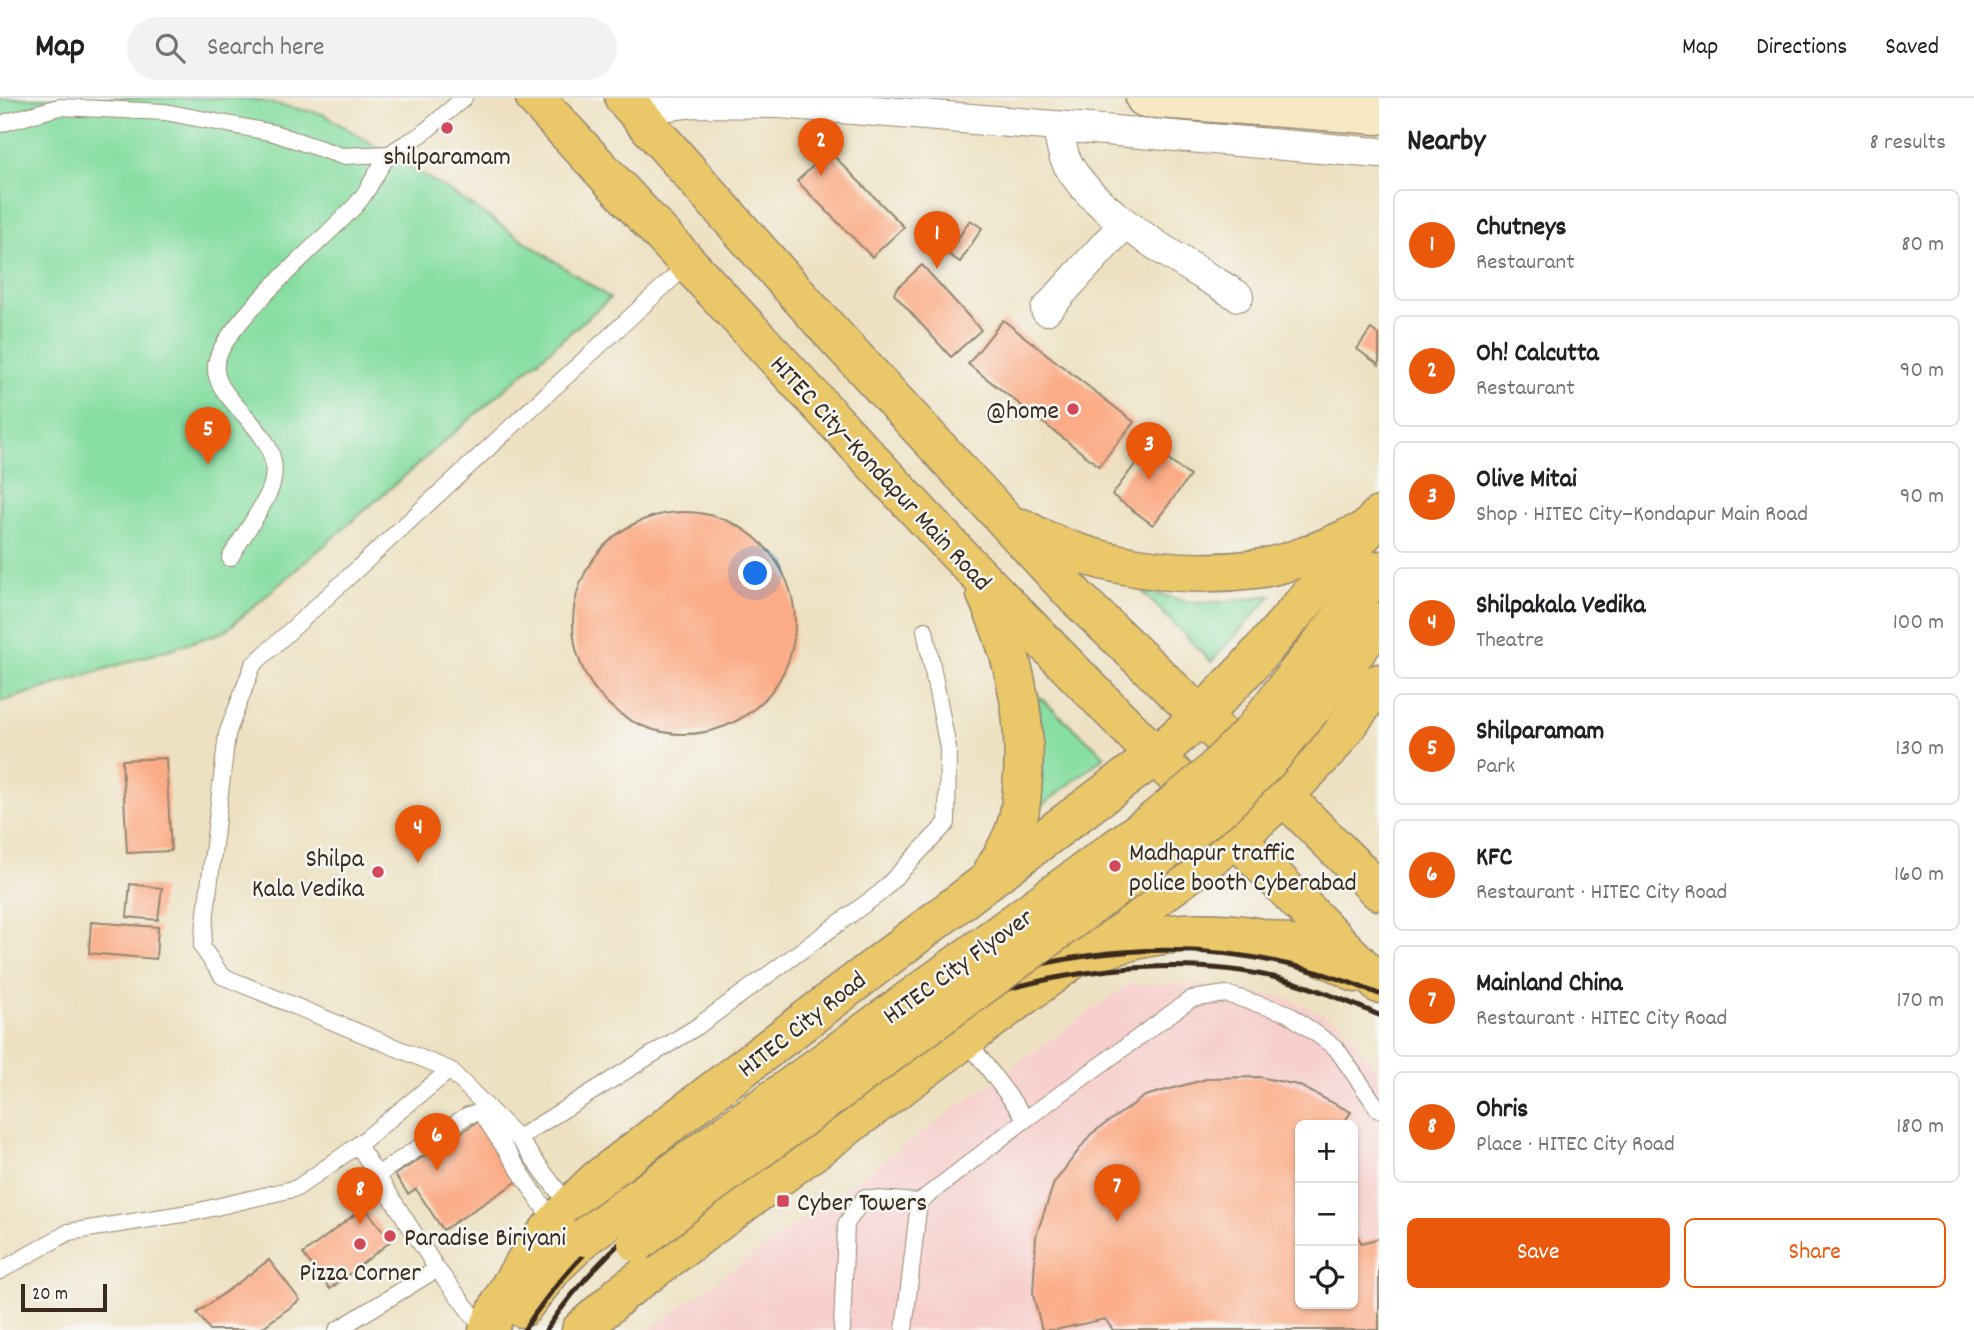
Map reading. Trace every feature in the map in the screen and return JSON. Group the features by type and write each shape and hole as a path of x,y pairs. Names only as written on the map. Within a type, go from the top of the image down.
{"main road":[{"name":"HITEC City–Kondapur Main Road","path":"536,98 959,555 1379,986"},
{"path":"1145,98 1379,115"},
{"path":"629,104 820,320 1077,598 1379,891"},
{"path":"1002,516 1037,537 1078,552 1164,570 1207,572 1258,568 1307,556 1374,522"},
{"name":"HITEC City Road","path":"486,1330 504,1292 536,1245 569,1222 598,1179 914,936 1156,755 1200,717 1247,668 1374,522"},
{"path":"959,555 982,586 1001,626 1014,669 1022,712 1022,793 1015,828 1003,855 986,882"},
{"name":"HITEC City Flyover","path":"507,1330 555,1266 569,1222 1156,819 1206,778 1253,731 1379,570"},
{"name":"HITEC City Flyover","path":"561,1330 637,1243 690,1200 1174,845 1223,806 1270,759 1379,622"},
{"path":"581,1330 622,1293 1237,838 1284,796 1329,750 1379,683"},
{"path":"1058,970 1107,949 1166,935 1225,932 1270,939 1313,952 1379,986"},
{"path":"914,936 968,960 982,982 977,1029"}],"street":[{"path":"629,104 780,103 1379,153"},
{"path":"1057,126 1066,159 1080,182 1124,224 1238,296"},
{"path":"1046,310 1124,224"}],"lane":[{"path":"230,558 272,486 274,464 265,438 220,382 216,365 223,343 260,300 358,204 389,155 422,134 464,98"},
{"path":"0,124 59,107 165,112 274,133 342,156 389,155"},
{"path":"569,1222 518,1138 450,1070 222,976 202,947 227,734 253,665 688,264"},
{"path":"518,1138 698,1026 880,893 947,823 948,748 925,630"},
{"path":"842,1330 846,1224 864,1199 919,1202 1026,1119 1191,999 1226,994 1287,1013 1336,1048 1379,1110"},
{"path":"977,1029 1026,1119"},
{"path":"0,1271 69,1232 195,1212 297,1188 358,1145 450,1070"},
{"path":"377,1175 468,1115 481,1112 569,1222"},
{"path":"358,1145 437,1269 486,1330"},
{"path":"904,1330 919,1202"},
{"path":"337,1330 437,1269"}],"shaded area":[{"path":"1128,984 1204,985 1286,998 1340,1022 1379,1072 1379,1330 649,1330"}],"green space":[{"name":"shilparamam","path":"0,98 245,98 323,114 454,194 610,298 224,632 0,702"},
{"path":"1141,590 1190,602 1225,602 1272,595 1211,662"},
{"path":"1037,695 1105,756 1038,809 1042,752"}],"building":[{"path":"829,151 904,227 872,257 797,181"},
{"path":"970,220 982,228 960,262 948,254"},
{"path":"922,265 981,330 951,357 894,294"},
{"path":"1003,320 1134,422 1099,466 968,364"},
{"path":"1371,329 1379,335 1379,365 1357,349"},
{"path":"1149,446 1190,476 1153,525 1112,495"},
{"path":"695,512 727,520 746,530 763,544 777,561 787,580 795,623 787,666 777,685 763,702 746,716 716,730 673,734 652,730 631,721 613,709 598,694 577,655 573,612 577,591 586,570 598,552 613,537 652,516"},
{"path":"166,758 171,851 127,853 122,760"},
{"path":"130,884 162,888 158,920 127,917"},
{"path":"91,922 158,927 156,959 89,953"},
{"path":"1259,1077 1298,1085 1351,1112 1345,1120 1295,1120 1295,1309 1358,1309 1358,1238 1362,1243 1379,1238 1379,1330 1113,1330 1105,1319 1055,1330 1042,1330 1033,1295 1036,1236 1054,1183 1091,1134 1145,1096 1210,1078"},
{"path":"479,1121 518,1181 443,1230 416,1189 408,1194 395,1175"},
{"path":"369,1189 377,1200 366,1209 391,1241 330,1289 303,1254 363,1208 357,1199"},
{"path":"269,1260 300,1300 259,1330 210,1330 197,1313"}],"railway":[{"path":"524,1330 546,1299 594,1244 677,1171 853,1044 927,1001 946,993 1006,973 1054,961 1148,950 1241,955 1287,964 1379,994"},
{"path":"546,1330 568,1300 616,1247 698,1176 867,1053 938,1014 977,999 1019,986 1109,970 1200,967 1285,980 1379,1015"}],"place":[{"name":"shilparamam","path":"447,128"},
{"name":"Oh! Calcutta","path":"821,176"},
{"name":"Chutneys","path":"937,269"},
{"name":"@home","path":"1073,409"},
{"name":"Shilparamam","path":"208,465"},
{"name":"Olive Mitai","path":"1149,480"},
{"name":"Shilpakala Vedika","path":"418,863"},
{"name":"Madhapur traffic police booth Cyberabad","path":"1115,866"},
{"name":"Shilpa Kala Vedika","path":"378,872"},
{"name":"KFC","path":"437,1171"},
{"name":"Cyber Towers","path":"783,1201"},
{"name":"Mainland China","path":"1117,1222"},
{"name":"Ohris","path":"360,1225"},
{"name":"Paradise Biriyani","path":"390,1236"},
{"name":"Pizza Corner","path":"360,1244"}]}
